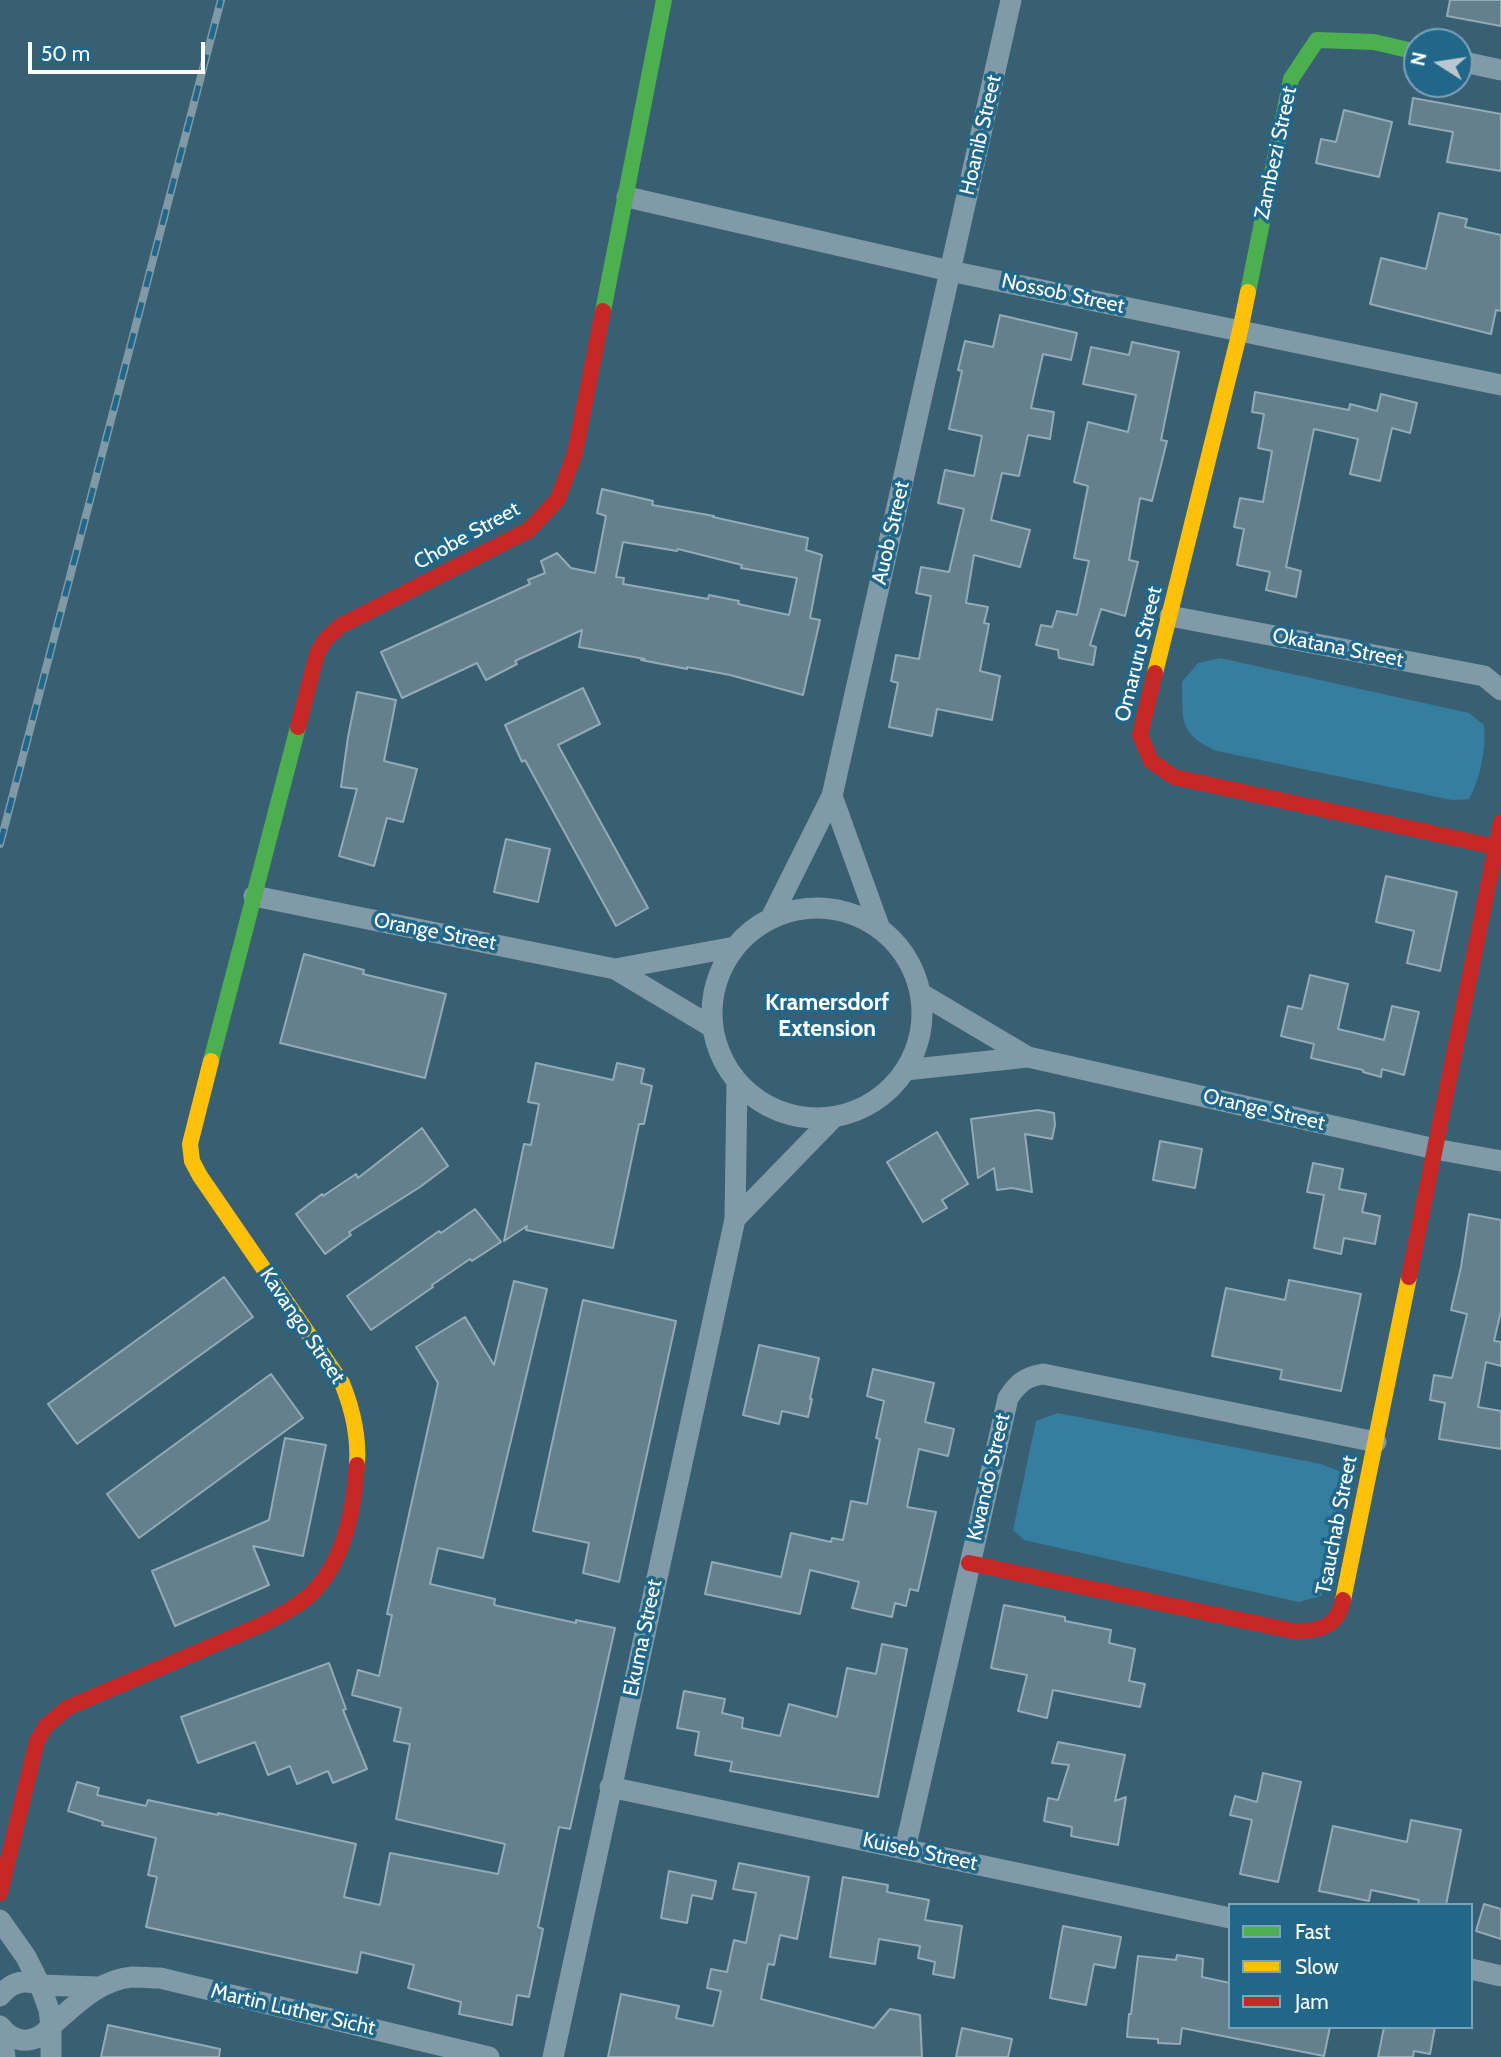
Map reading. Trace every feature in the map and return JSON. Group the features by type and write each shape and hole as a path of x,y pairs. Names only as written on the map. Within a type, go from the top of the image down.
{"street":[{"name":"Chobe Street","path":"254,896 317,654 325,640 340,626 529,530 558,499 575,453 664,0"},
{"name":"Hoanib Street","path":"950,271 1011,0"},
{"name":"Zambezi Street","path":"1240,331 1291,79 1317,40 1374,42 1403,48"},
{"path":"1473,64 1501,70"},
{"name":"Nossob Street","path":"626,197 950,271 1501,385"},
{"name":"Auob Street","path":"771,918 832,796 950,271"},
{"name":"Omaruru Street","path":"1240,331 1140,735 1151,761 1174,777 1496,847"},
{"name":"Okatana Street","path":"1170,616 1484,676 1501,690"},
{"path":"832,796 880,929"},
{"path":"1435,1149 1501,822"},
{"name":"Orange Street","path":"254,896 615,969 712,1027"},
{"name":"Kavango Street","path":"0,1894 37,1741 46,1726 67,1708 271,1621 292,1608 313,1592 328,1574 340,1549 351,1515 358,1443 353,1413 342,1383 192,1161 190,1144 254,896"},
{"path":"827,908 855,915 880,929 899,947 912,969 920,993 921,1020 916,1046 905,1070 886,1093 861,1108 834,1117 798,1117 764,1105 737,1082 721,1056 712,1027 712,999 720,971 735,947 751,930 771,918 799,909 827,908"},
{"name":"Orange Street","path":"615,969 735,947"},
{"name":"Orange Street","path":"920,993 1028,1056 1435,1149 1501,1161"},
{"name":"Orange Street","path":"905,1070 1028,1056"},
{"name":"Ekuma Street","path":"553,2057 735,1219 737,1082"},
{"path":"735,1219 834,1117"},
{"name":"Tsauchab Street","path":"969,1563 1293,1631 1315,1631 1336,1620 1341,1611 1435,1149"},
{"name":"Kwando Street","path":"905,1849 1008,1398 1017,1384 1028,1377 1044,1374 1376,1442"},
{"name":"Kuiseb Street","path":"610,1787 1228,1918"},
{"path":"0,1920 26,1957 47,2003 51,2026 51,2057"},
{"path":"1473,1969 1501,1976"},
{"name":"Martin Luther Sicht","path":"1,2027 8,2035 26,2041 44,2034 97,1987 132,1977 160,1979 489,2057"},
{"name":"Martin Luther Sicht","path":"0,1996 13,1984 22,1981 40,1985 97,1987"},
{"path":"1,2027 3,2056"}],"shaded area":[{"path":"1220,658 1469,713 1484,725 1484,734 1480,772 1469,799 1452,800 1217,751 1204,745 1189,732 1185,724 1182,682 1198,663"},
{"path":"1058,1413 1321,1464 1339,1471 1348,1493 1329,1578 1321,1596 1299,1602 1024,1540 1013,1530 1036,1421"}],"building":[{"path":"1450,0 1501,0 1501,26 1447,16"},
{"path":"1413,98 1501,114 1501,171 1447,162 1453,132 1409,124"},
{"path":"1344,110 1392,122 1379,177 1316,163 1321,139 1336,142"},
{"path":"1439,213 1467,219 1465,227 1501,235 1501,311 1496,310 1491,334 1370,304 1381,258 1426,269"},
{"path":"1000,315 1077,333 1071,360 1043,354 1031,408 1054,412 1050,439 1028,435 1019,476 1002,473 991,520 1030,530 1020,567 974,555 966,603 988,607 984,623 989,624 980,671 1000,676 992,720 937,709 932,736 889,727 898,683 891,681 896,655 919,659 931,596 916,593 921,567 949,572 964,509 938,503 945,470 974,476 982,436 949,429 962,371 958,370 965,341 993,347"},
{"path":"1132,342 1179,352 1161,440 1167,441 1152,501 1140,498 1129,560 1138,562 1125,616 1101,609 1090,645 1096,647 1093,665 1059,658 1058,650 1036,645 1041,625 1052,627 1057,611 1077,615 1089,561 1074,558 1088,486 1074,482 1088,422 1128,432 1136,395 1083,384 1091,347 1129,355"},
{"path":"1255,392 1349,410 1350,404 1377,411 1381,394 1417,403 1410,433 1392,428 1380,481 1350,474 1358,439 1314,429 1286,567 1301,571 1296,597 1266,590 1270,572 1237,565 1244,529 1234,527 1240,498 1263,502 1272,451 1258,448 1264,414 1252,412"},
{"path":"602,489 653,501 652,505 808,538 806,550 822,555 810,618 820,620 803,695 730,675 579,647 582,630 515,661 517,664 486,680 477,663 402,698 381,652 530,584 528,580 545,573 541,561 557,553 571,568 595,573 606,516 597,513","holes":["623,542 677,551 678,549 742,565 741,568 797,578 789,615 709,595 708,599 623,584 624,578 616,577"]},
{"path":"583,688 600,724 558,745 648,908 616,926 525,760 522,762 505,725"},
{"path":"357,692 396,700 384,761 417,769 403,822 387,818 374,866 339,856 357,789 341,787"},
{"path":"506,839 550,849 538,902 494,892"},
{"path":"1386,876 1457,892 1440,971 1407,963 1414,931 1376,922"},
{"path":"304,954 364,970 363,974 446,994 425,1078 280,1043"},
{"path":"1310,975 1348,984 1338,1029 1384,1040 1392,1006 1419,1012 1404,1075 1382,1069 1381,1077 1311,1058 1314,1044 1281,1036 1288,1006 1302,1009"},
{"path":"536,1063 613,1080 617,1063 644,1069 641,1083 652,1086 644,1124 639,1124 613,1248 526,1230 527,1226 504,1241 524,1144 531,1145 539,1104 528,1102"},
{"path":"1038,1110 1054,1113 1055,1125 1052,1139 1025,1134 1032,1192 1012,1188 997,1190 994,1168 978,1178 971,1119"},
{"path":"422,1128 448,1166 349,1232 351,1235 325,1254 296,1214 322,1194 323,1196 356,1174 358,1178"},
{"path":"937,1132 968,1184 942,1200 947,1208 923,1222 887,1162"},
{"path":"1160,1141 1202,1149 1195,1188 1153,1180"},
{"path":"1313,1163 1343,1169 1339,1189 1366,1194 1362,1212 1380,1216 1375,1244 1344,1238 1341,1254 1314,1248 1324,1195 1307,1192"},
{"path":"475,1209 501,1242 472,1261 470,1259 371,1330 347,1296"},
{"path":"1469,1214 1501,1220 1501,1311 1494,1341 1501,1342 1501,1366 1486,1362 1478,1407 1501,1411 1501,1449 1439,1439 1445,1403 1430,1400 1434,1375 1452,1378 1467,1314 1451,1310"},
{"path":"224,1277 253,1317 77,1444 48,1404"},
{"path":"1289,1280 1361,1294 1341,1391 1280,1379 1282,1370 1212,1356 1226,1288 1285,1300"},
{"path":"514,1281 547,1289 483,1558 438,1548 430,1584 495,1599 494,1605 576,1623 576,1620 615,1628 570,1829 559,1827 538,1927 543,1929 529,1997 517,1995 512,2025 459,2014 461,2002 408,1988 414,1965 361,1952 357,1973 146,1927 157,1877 148,1875 156,1838 102,1825 103,1822 68,1811 77,1782 99,1788 97,1795 146,1806 148,1800 356,1844 344,1897 380,1905 390,1853 498,1874 505,1844 396,1819 410,1744 394,1741 401,1708 352,1695 358,1670 379,1676 392,1615 387,1614 438,1383 416,1347 465,1317 494,1365"},
{"path":"583,1300 676,1321 619,1582 583,1573 589,1543 533,1531"},
{"path":"759,1345 819,1358 808,1417 782,1411 779,1424 743,1415"},
{"path":"873,1369 934,1383 925,1422 954,1429 948,1456 919,1449 907,1507 936,1512 918,1591 910,1589 906,1606 895,1603 892,1617 852,1608 859,1582 810,1570 800,1614 705,1594 712,1562 781,1577 791,1533 831,1542 832,1538 843,1540 851,1501 867,1504 880,1439 876,1438 884,1401 867,1396"},
{"path":"271,1374 303,1418 139,1538 107,1494"},
{"path":"285,1438 326,1445 303,1556 253,1546 269,1585 175,1626 152,1571 269,1520"},
{"path":"1004,1605 1065,1617 1065,1621 1111,1630 1109,1643 1135,1649 1129,1681 1145,1684 1140,1707 1053,1690 1047,1718 1018,1711 1027,1675 991,1668"},
{"path":"882,1644 907,1649 878,1797 730,1771 732,1762 695,1755 699,1732 677,1728 684,1691 725,1699 722,1713 743,1718 742,1728 780,1736 789,1704 837,1717 847,1668 876,1674"},
{"path":"329,1663 346,1709 343,1710 367,1769 333,1783 328,1771 297,1784 290,1766 268,1775 255,1742 198,1763 181,1717"},
{"path":"1058,1742 1125,1755 1115,1801 1126,1797 1118,1845 1071,1836 1072,1827 1044,1821 1048,1798 1058,1800 1069,1765 1052,1763"},
{"path":"1263,1773 1301,1782 1278,1882 1240,1874 1252,1820 1230,1815 1235,1796 1257,1802"},
{"path":"1411,1820 1461,1830 1446,1903 1418,1903 1419,1900 1371,1890 1369,1901 1319,1891 1333,1826 1407,1842"},
{"path":"739,1863 809,1877 797,1939 780,1935 774,1965 768,1964 761,1999 874,2028 890,2009 920,2015 922,2057 608,2057 621,1994 679,2006 676,2018 713,2026 721,1991 707,1988 711,1969 727,1972 734,1940 746,1943 756,1893 733,1889"},
{"path":"669,1871 716,1881 712,1899 692,1895 687,1923 661,1918"},
{"path":"843,1877 888,1885 887,1892 929,1900 925,1920 962,1926 954,1978 933,1974 935,1962 918,1958 920,1946 879,1939 875,1964 830,1957"},
{"path":"1484,1904 1501,1909 1501,1939 1476,1931"},
{"path":"1063,1926 1121,1937 1115,1968 1094,1964 1086,2005 1050,1998"},
{"path":"1177,1955 1203,1959 1202,1977 1228,1983 1228,2029 1330,2029 1324,2056 1182,2028 1180,2044 1127,2037 1138,1956 1176,1960"},
{"path":"108,2025 220,2049 219,2057 101,2057"},
{"path":"962,2028 1012,2039 1008,2057 956,2057"},
{"path":"1384,2029 1435,2029 1430,2054 1414,2051 1413,2057 1378,2057"}],"railway":[{"path":"0,844 221,0"}],"traffic: fast":[{"path":"603,311 664,0"},
{"path":"1248,292 1291,79 1317,40 1374,42 1403,49"},
{"path":"211,1061 298,727"}],"traffic: slow":[{"path":"1155,673 1248,292"},
{"path":"211,1061 190,1144 192,1161 342,1383 354,1423 357,1465"},
{"path":"1343,1600 1409,1277"}],"traffic: jam":[{"path":"298,727 317,654 325,640 340,626 529,530 558,499 575,453 603,311"},
{"path":"1155,673 1140,735 1151,761 1174,777 1496,847"},
{"path":"1409,1277 1501,822"},
{"path":"0,1893 37,1741 46,1726 67,1708 263,1624 308,1597 333,1564 346,1533 357,1465"},
{"path":"969,1563 1293,1631 1326,1626 1337,1616 1343,1600"}],"district":[{"name":"Kramersdorf Extension","path":"827,1016"}]}
